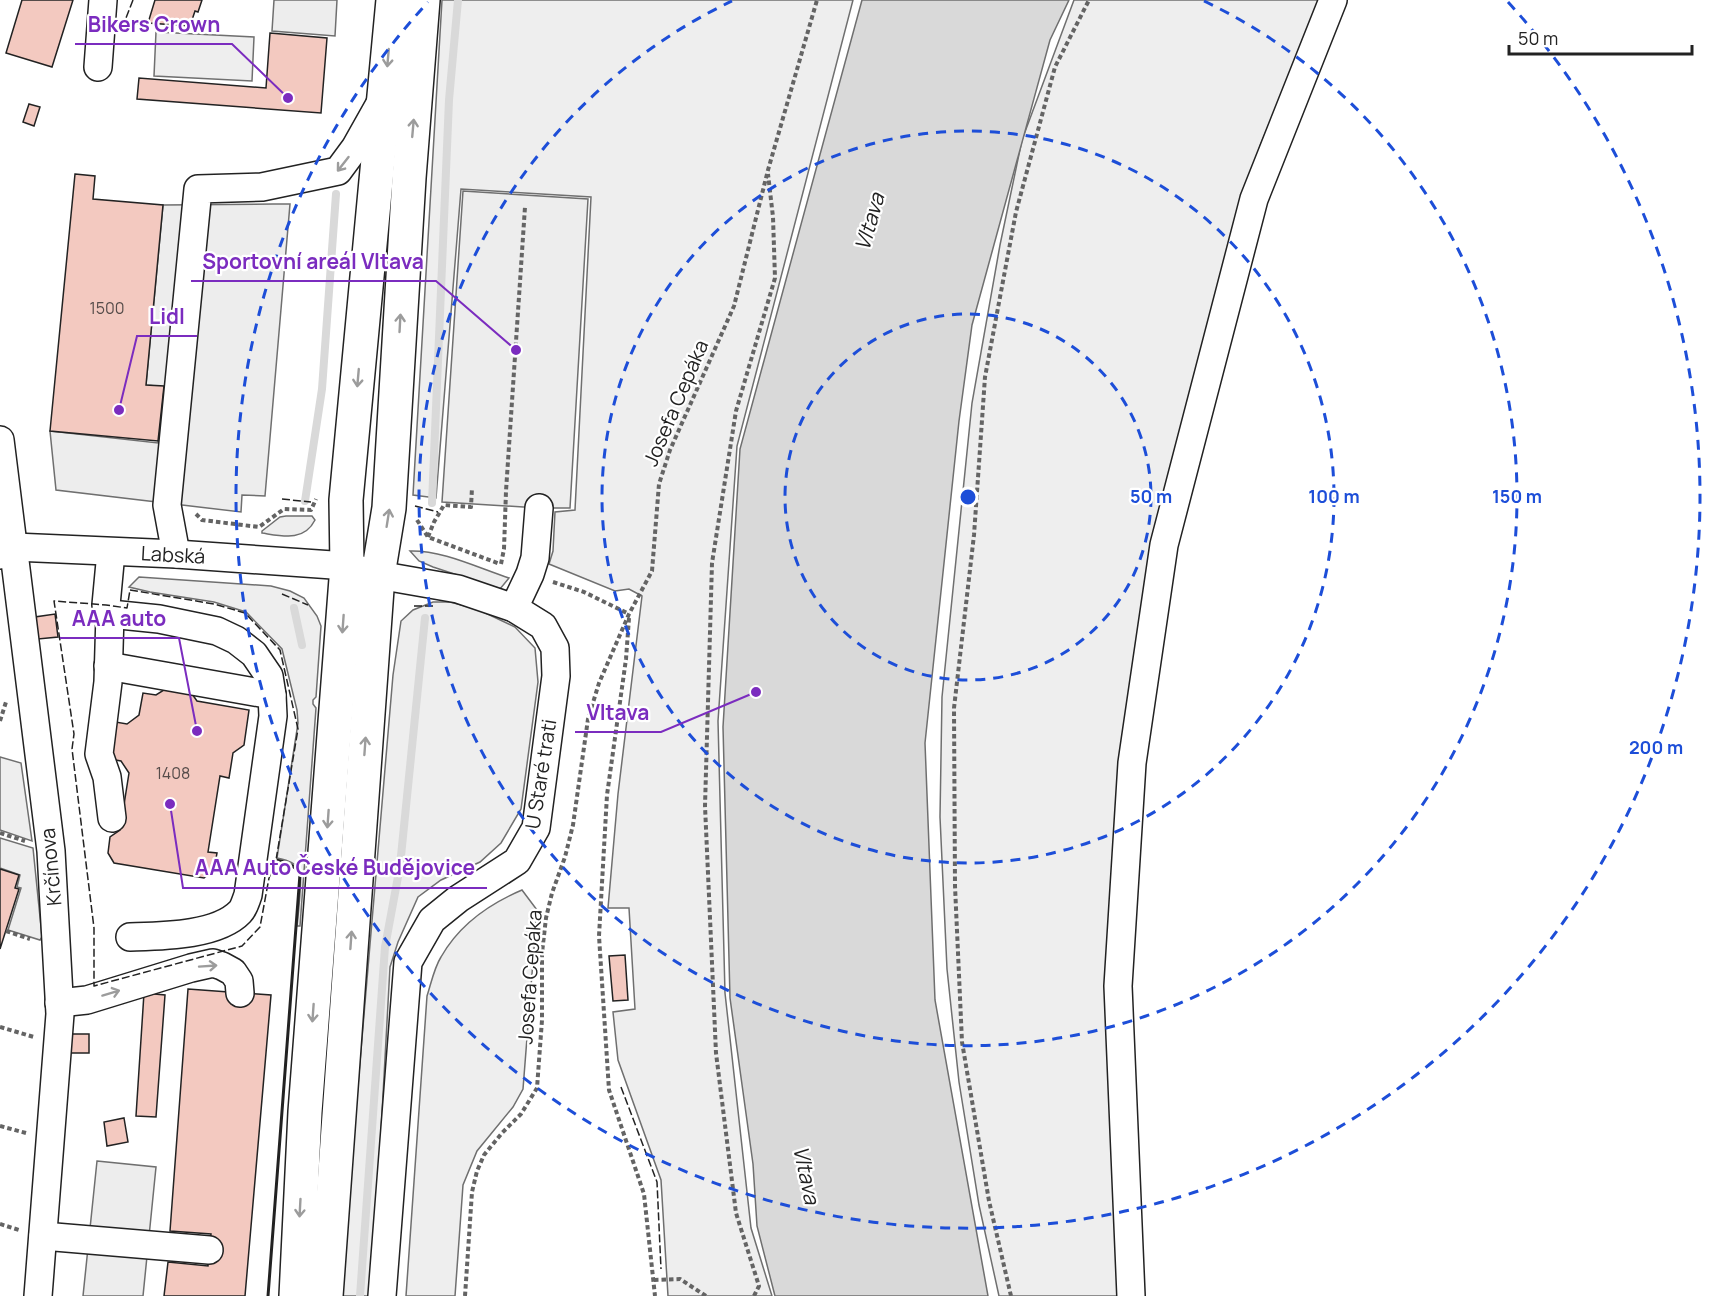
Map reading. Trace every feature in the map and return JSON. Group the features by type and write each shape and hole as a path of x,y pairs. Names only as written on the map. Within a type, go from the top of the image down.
{"main road":[{"path":"296,1296 305,1112 347,566 346,500 393,0"},
{"path":"326,1296 378,575 389,508 409,178 423,0"}],"street":[{"path":"98,67 103,0"},
{"path":"1131,1296 1118,986 1132,763 1162,557 1254,199 1333,0"},
{"path":"176,555 168,505 198,189 262,187 338,171 355,148 385,96"},
{"name":"Krčínova","path":"0,440 7,551 25,648 51,851 60,1014 38,1296"},
{"path":"514,608 535,558 539,508"},
{"name":"Labská","path":"7,551 111,552 347,566 378,575"},
{"path":"111,552 106,605 110,614 108,682 99,754 107,777 112,818"},
{"name":"U Staré trati","path":"378,575 458,589 514,608 543,626 555,648 556,676 536,828 517,861 458,899 432,920 408,962 382,1296"},
{"path":"110,614 159,619 217,631 236,640 254,654 269,676 272,695 273,716 248,895 241,912 221,925 192,933 130,937"},
{"path":"108,666 272,695"},
{"path":"59,1003 87,1000 213,963 233,972 239,981 240,993"},
{"path":"43,1236 209,1250"}],"path":[{"name":"Josefa Cepáka","path":"465,1296 472,1192 477,1171 484,1155 521,1114 537,1088 542,1020 542,953 546,918 573,825 588,719 599,683 629,614 651,571 659,484 666,461 734,306 768,170 816,0"},
{"path":"1011,1296 989,1201 962,1042 955,886 954,708 974,535 985,377 1016,212 1055,68 1089,0"},
{"path":"754,1296 759,1287 736,1213 716,1053 705,806 712,563 736,411 775,278 773,218 768,170"},
{"path":"501,564 504,549 525,207"},
{"path":"412,512 428,537 444,505 471,507 472,488"},
{"path":"192,507 202,520 259,527 284,509 311,510 318,495"},
{"path":"584,592 629,614 626,659 607,795 599,936 609,1090 644,1194 655,1296"},
{"path":"0,833 27,842"},
{"path":"6,932 36,940"},
{"path":"0,1026 37,1037"},
{"path":"0,1126 28,1134"},
{"path":"654,1280 680,1279 706,1296"}],"shaded area":[{"path":"274,0 337,0 335,36 272,31"},
{"path":"442,0 853,0 737,446 718,721 725,993 751,1228 772,1296 668,1296 661,1180 618,1060 613,1012 635,1009 629,908 608,908 618,794 642,596 629,589 615,591 549,564 553,551 555,512 575,510 591,197 461,189 436,498 413,495"},
{"path":"1074,0 1321,0 1260,146 1214,303 1121,836 1124,1296 999,1296 979,1205 959,1082 947,969 940,817 942,697 972,403 1000,245 1022,140"},
{"path":"156,32 254,37 252,81 154,76"},
{"path":"463,191 588,199 570,508 442,502"},
{"path":"290,204 265,496 242,495 241,512 56,490 50,431 158,443 164,387 146,385 163,205"},
{"path":"312,516 315,520 305,532 299,535 262,533 280,517"},
{"path":"410,551 447,556 509,578 500,589 433,567 419,561"},
{"path":"139,577 271,586 304,598 317,616 321,626 316,697 313,700 316,708 300,926 297,926 299,869 294,864 277,858 298,723 282,649 246,612 214,602 129,587"},
{"path":"433,602 450,602 477,609 515,627 535,648 538,682 521,809 501,843 480,862 441,880 418,897 398,942 390,967 372,1296 340,1296 393,675 401,621 413,610"},
{"path":"0,757 21,763 32,841 0,830"},
{"path":"0,838 33,848 42,937 40,940 8,930 21,888 17,887 20,875 0,868"},
{"path":"522,890 537,910 523,1089 513,1107 477,1151 463,1185 455,1296 406,1296 427,996 439,961 457,935 487,909"},
{"path":"97,1161 156,1167 143,1296 83,1296"}],"water":[{"path":"862,0 1069,0 1050,40 972,325 959,421 925,743 935,1000 988,1296 775,1296 757,1226 753,1164 730,998 723,727 740,449"}],"building":[{"path":"22,0 73,0 52,67 6,53"},
{"path":"155,0 202,0 190,26 148,23"},
{"path":"270,33 327,38 321,113 137,99 139,78 266,88"},
{"path":"29,104 40,107 34,126 23,122"},
{"path":"75,174 95,176 93,199 163,205 146,385 164,386 158,441 50,431"},
{"path":"55,614 58,637 38,639 35,617"},
{"path":"167,688 190,691 197,701 249,710 244,745 233,753 229,778 220,776 208,852 217,853 214,870 204,878 114,863 108,853 110,837 120,830 129,773 121,761 104,758 110,721 127,724 139,715 143,693 156,695"},
{"path":"0,869 19,875 15,888 19,889 0,949"},
{"path":"625,955 628,1000 613,1001 609,956"},
{"path":"188,989 271,995 245,1296 164,1296 168,1262 208,1266 211,1234 170,1231"},
{"path":"144,993 165,995 156,1117 136,1116"},
{"path":"70,1034 89,1034 89,1053 70,1053"},
{"path":"124,1118 128,1142 107,1146 104,1122"}],"waterway":[{"path":"432,503 449,100 458,0"},
{"path":"305,501 322,389 336,194"},
{"path":"294,608 302,645"},
{"path":"360,1296 385,947 400,866 425,618"}],"fence":[{"path":"133,0 124,23 140,24"},
{"path":"282,499 311,502"},
{"path":"415,506 438,512"},
{"path":"130,590 214,604 245,613 280,650 298,729 276,860 269,878 260,927 242,946 94,986 94,928 72,749 74,734 54,601 127,608 130,590"},
{"path":"282,594 308,605"},
{"path":"414,606 436,606"},
{"path":"621,1087 657,1182 661,1269"}],"wall":[{"path":"268,1296 300,874 290,864 276,860"}],"place":[{"name":"Bikers Crown","path":"288,98"},
{"name":"Sportovní areál Vltava","path":"516,350"},
{"name":"Lidl","path":"119,410"},
{"name":"Vltava","path":"756,692"},
{"name":"AAA auto","path":"197,731"},
{"name":"AAA Auto České Budějovice","path":"170,804"}]}
